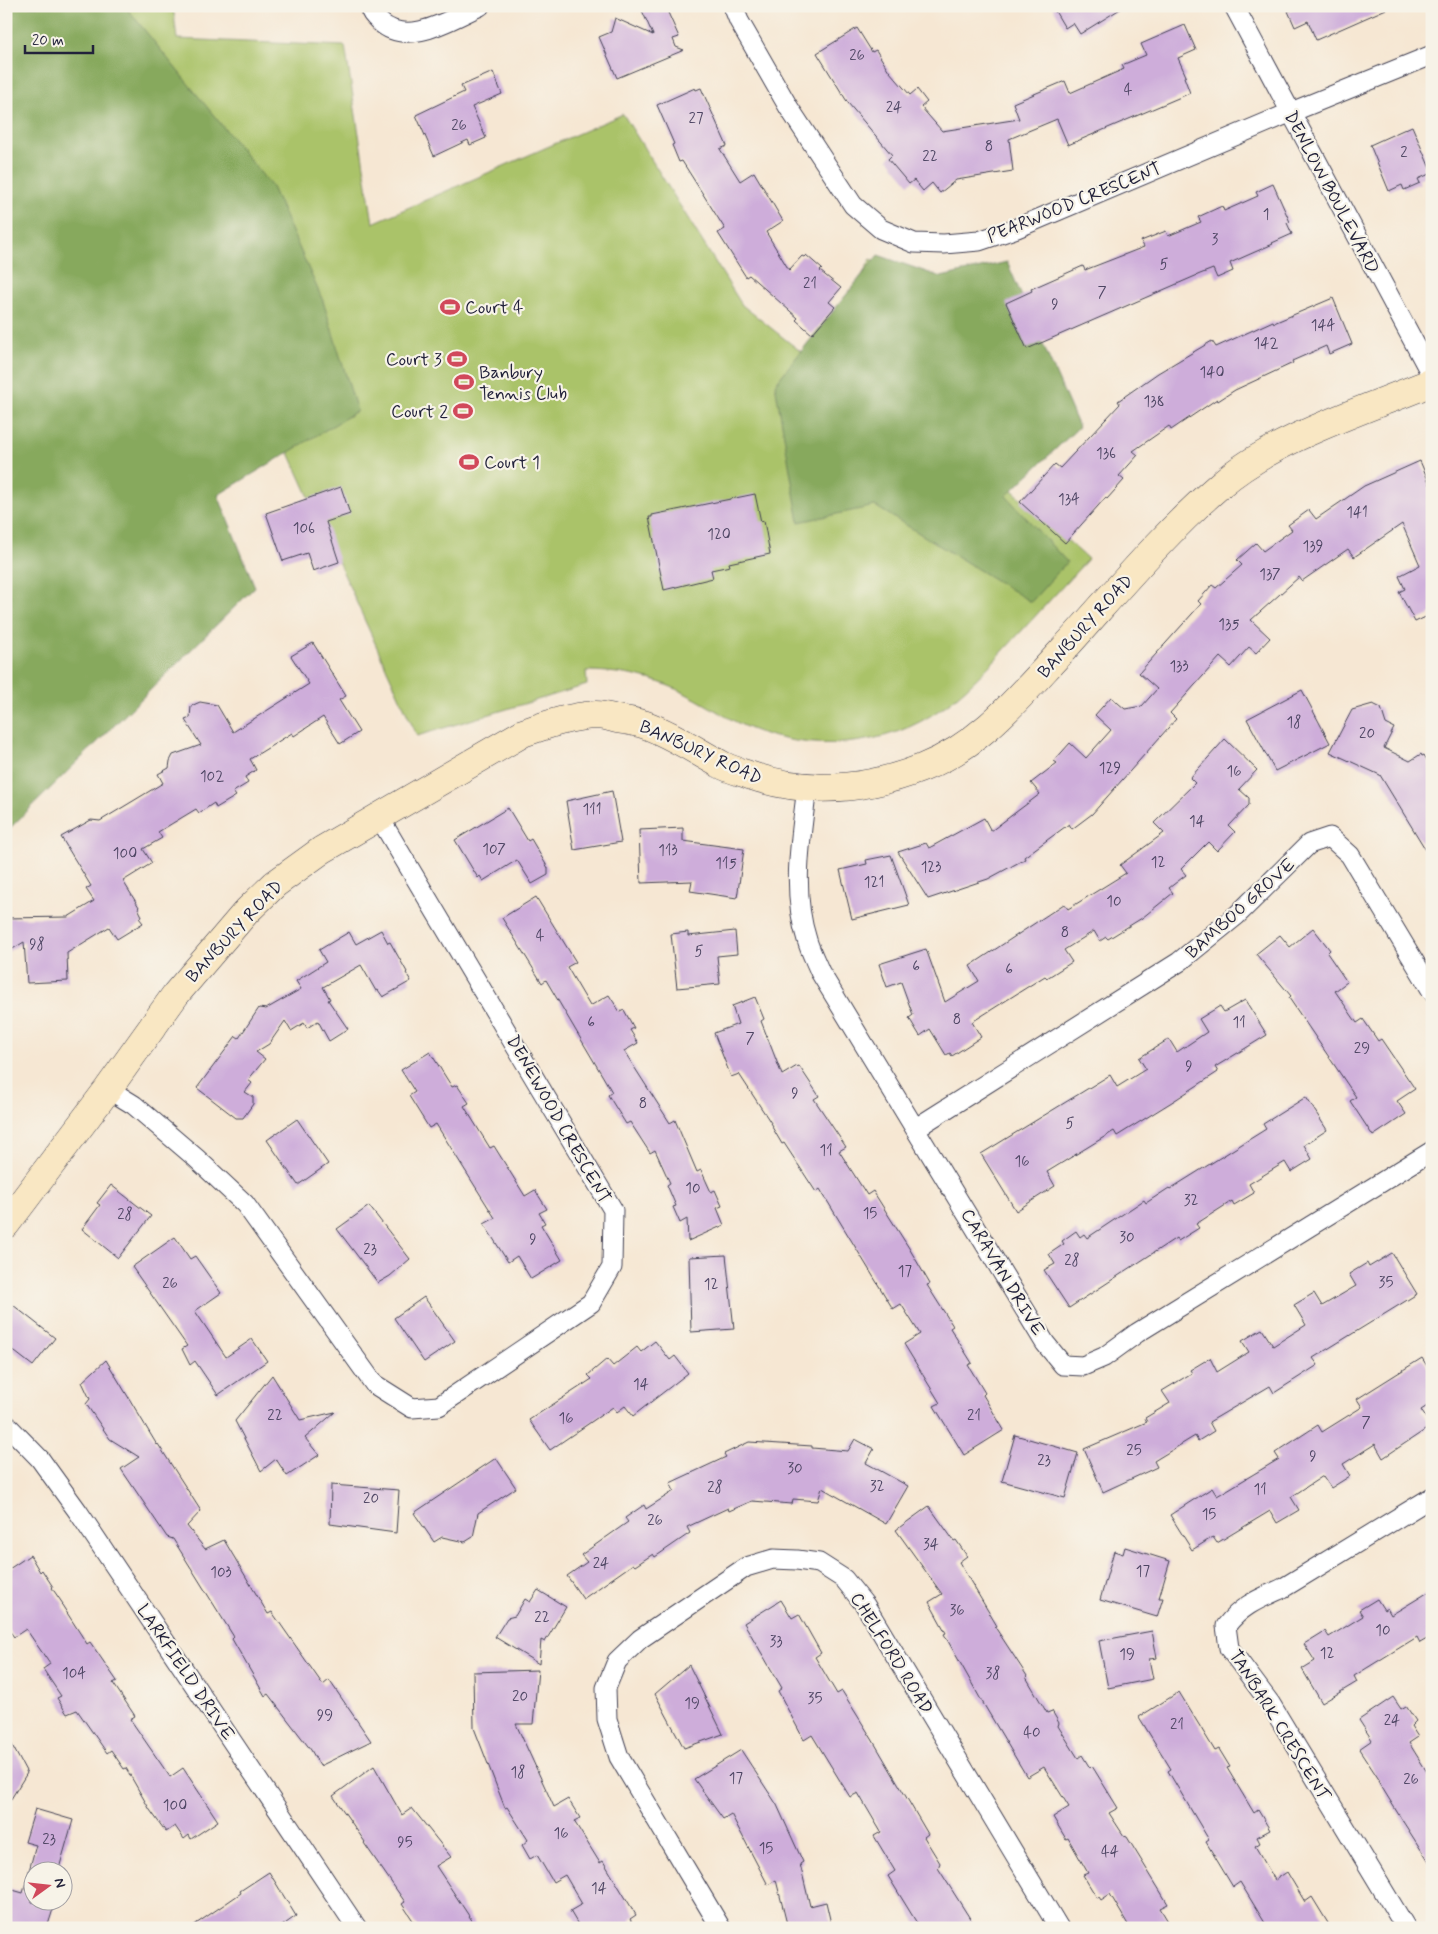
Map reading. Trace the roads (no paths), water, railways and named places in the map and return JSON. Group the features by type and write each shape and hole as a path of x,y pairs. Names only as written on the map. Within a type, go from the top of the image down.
{"street":[{"path":"369,6 370,12 384,26 404,33 426,29 480,6"},
{"name":"PEARWOOD CRESCENT","path":"733,6 739,22 789,108 853,205 881,229 914,243 944,244 979,241 1017,228 1290,112 1432,55"},
{"name":"DENLOW BOULEVARD","path":"1234,6 1432,376"},
{"name":"BANBURY ROAD","path":"6,1224 108,1089 176,994 246,912 269,889 322,850 523,733 553,722 597,715 643,724 666,734 726,767 771,782 808,788 840,788 888,781 924,768 958,751 990,727 1020,698 1174,528 1223,482 1262,456 1301,436 1432,382"},
{"name":"CARAVAN DRIVE","path":"808,788 798,873 800,907 807,940 820,972 1045,1342 1063,1365 1083,1366 1104,1356 1432,1151"},
{"name":"DENEWOOD CRESCENT","path":"108,1089 134,1105 196,1158 245,1204 374,1384 412,1408 439,1406 591,1303 612,1267 613,1210 379,817"},
{"name":"BAMBOO GROVE","path":"916,1128 1179,962 1237,915 1309,844 1330,837 1350,855 1432,991"},
{"name":"LARKFIELD DRIVE","path":"6,1424 40,1459 79,1513 357,1928"},
{"name":"TANBARK CRESCENT","path":"1406,1928 1270,1703 1229,1648 1226,1626 1236,1613 1256,1600 1283,1588 1432,1496"},
{"name":"CHELFORD ROAD","path":"722,1928 619,1757 607,1719 606,1688 617,1661 640,1639 746,1566 773,1559 819,1563 844,1579 865,1606 1059,1928"}],"place":[{"name":"Court 4","path":"450,307"},
{"name":"Court 3","path":"457,359"},
{"name":"Banbury Tennis Club","path":"464,382"},
{"name":"Court 2","path":"463,411"},
{"name":"Court 1","path":"469,462"}]}
